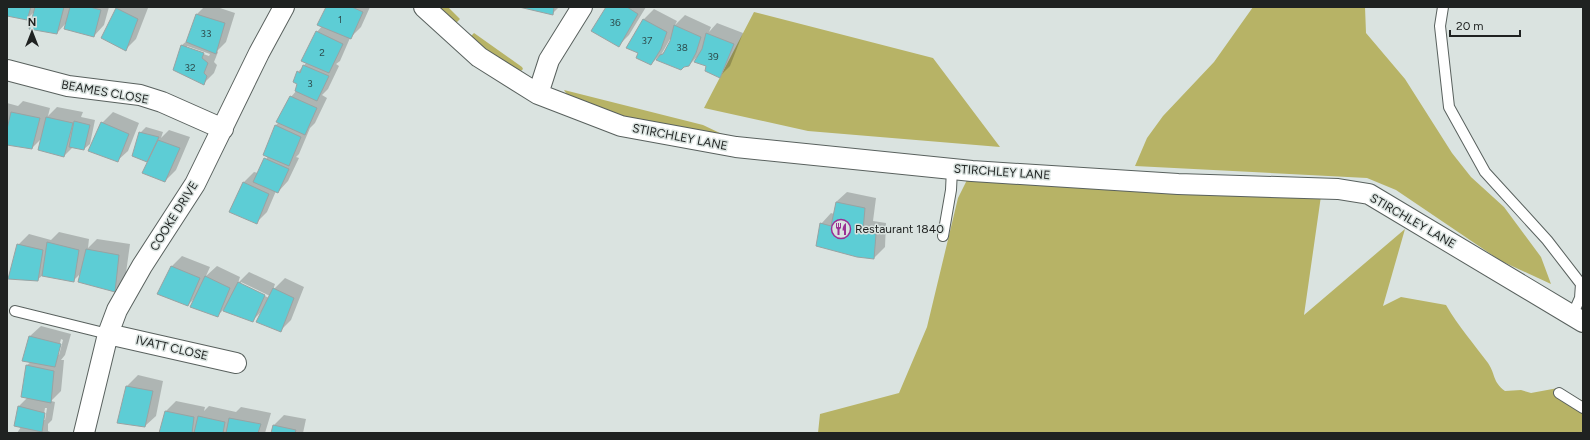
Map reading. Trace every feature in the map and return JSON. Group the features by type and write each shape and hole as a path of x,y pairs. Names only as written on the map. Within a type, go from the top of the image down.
{"street":[{"name":"COOKE DRIVE","path":"84,433 108,334 121,304 142,266 195,184 259,53 284,7"},
{"name":"STIRCHLEY LANE","path":"424,7 479,57 538,94 621,126 728,146 952,169 1178,184 1338,189 1369,194 1577,319"},
{"path":"538,94 549,60 582,7"},
{"name":"BEAMES CLOSE","path":"7,70 68,86 140,95 162,102 223,129"},
{"name":"IVATT CLOSE","path":"108,334 236,362"}],"lane":[{"path":"1443,7 1440,26 1449,106 1485,172 1547,240 1581,284 1577,319"},
{"path":"943,236 951,190 952,169"},
{"path":"15,311 108,334"},
{"path":"1558,393 1583,408"}],"shaded area":[{"path":"438,7 448,7 460,19 455,24"},
{"path":"1253,7 1365,7 1366,33 1405,79 1452,153 1471,177 1504,207 1541,257 1551,284 1501,261 1396,190 1367,178 1135,166 1147,138 1163,116 1214,62"},
{"path":"754,12 933,58 1000,147 808,131 704,108"},
{"path":"474,33 523,69 521,71 506,68 468,39"},
{"path":"564,90 703,125 724,135 724,139 574,105"},
{"path":"969,176 1322,189 1304,315 1405,229 1383,306 1401,297 1446,305 1461,328 1488,363 1496,381 1505,391 1521,390 1531,393 1558,388 1583,401 1583,433 818,433 820,414 899,393 927,327 958,198"}],"building":[{"path":"7,7 31,7 27,20 7,16"},
{"path":"35,7 64,7 57,34 29,29"},
{"path":"70,7 90,7 101,10 94,37 64,29"},
{"path":"326,7 352,7 363,12 351,39 317,25"},
{"path":"519,7 554,7 553,15"},
{"path":"606,7 627,7 638,14 619,47 591,31"},
{"path":"116,8 138,19 126,51 101,38"},
{"path":"196,14 225,23 216,54 186,42"},
{"path":"643,19 667,32 661,49 651,65 636,58 638,53 626,48"},
{"path":"674,25 701,37 696,53 689,66 684,67 681,70 656,60 663,54 670,41"},
{"path":"316,31 343,44 329,73 301,61"},
{"path":"706,33 734,44 720,78 705,71 706,66 694,62 702,49"},
{"path":"181,45 204,53 202,58 208,63 204,73 207,76 204,85 173,70"},
{"path":"303,65 329,76 317,101 295,91 297,84 293,82 297,71 300,73"},
{"path":"290,96 317,108 305,135 276,122"},
{"path":"11,112 40,118 32,149 7,145 7,129"},
{"path":"46,117 73,123 64,157 38,150"},
{"path":"74,121 90,125 84,150 69,147"},
{"path":"101,122 129,134 118,162 88,151"},
{"path":"275,125 301,137 289,166 263,155"},
{"path":"139,132 159,137 147,162 132,156"},
{"path":"158,140 180,148 165,182 142,173"},
{"path":"264,158 289,169 278,193 253,182"},
{"path":"243,182 269,194 257,224 229,212"},
{"name":"Restaurant 1840","path":"836,202 865,208 863,231 876,234 874,259 857,257 816,246 820,223 831,226"},
{"path":"47,242 79,250 74,282 42,276"},
{"path":"17,244 43,250 38,281 8,279"},
{"path":"86,249 119,255 115,292 78,282"},
{"path":"171,266 200,278 188,306 157,294"},
{"path":"205,276 230,288 218,317 190,307"},
{"path":"238,282 265,295 253,322 223,311"},
{"path":"273,288 294,298 281,332 256,322"},
{"path":"29,336 61,344 55,367 22,361"},
{"path":"26,365 54,371 51,403 21,397"},
{"path":"126,386 153,391 145,427 117,423"},
{"path":"18,406 45,413 42,432 14,426"},
{"path":"165,411 194,417 192,433 159,433"},
{"path":"198,416 225,422 223,433 194,433"},
{"path":"229,418 261,424 258,433 226,433"},
{"path":"273,425 296,430 295,433 271,433"}],"place":[{"name":"Restaurant 1840","path":"841,229"}]}
